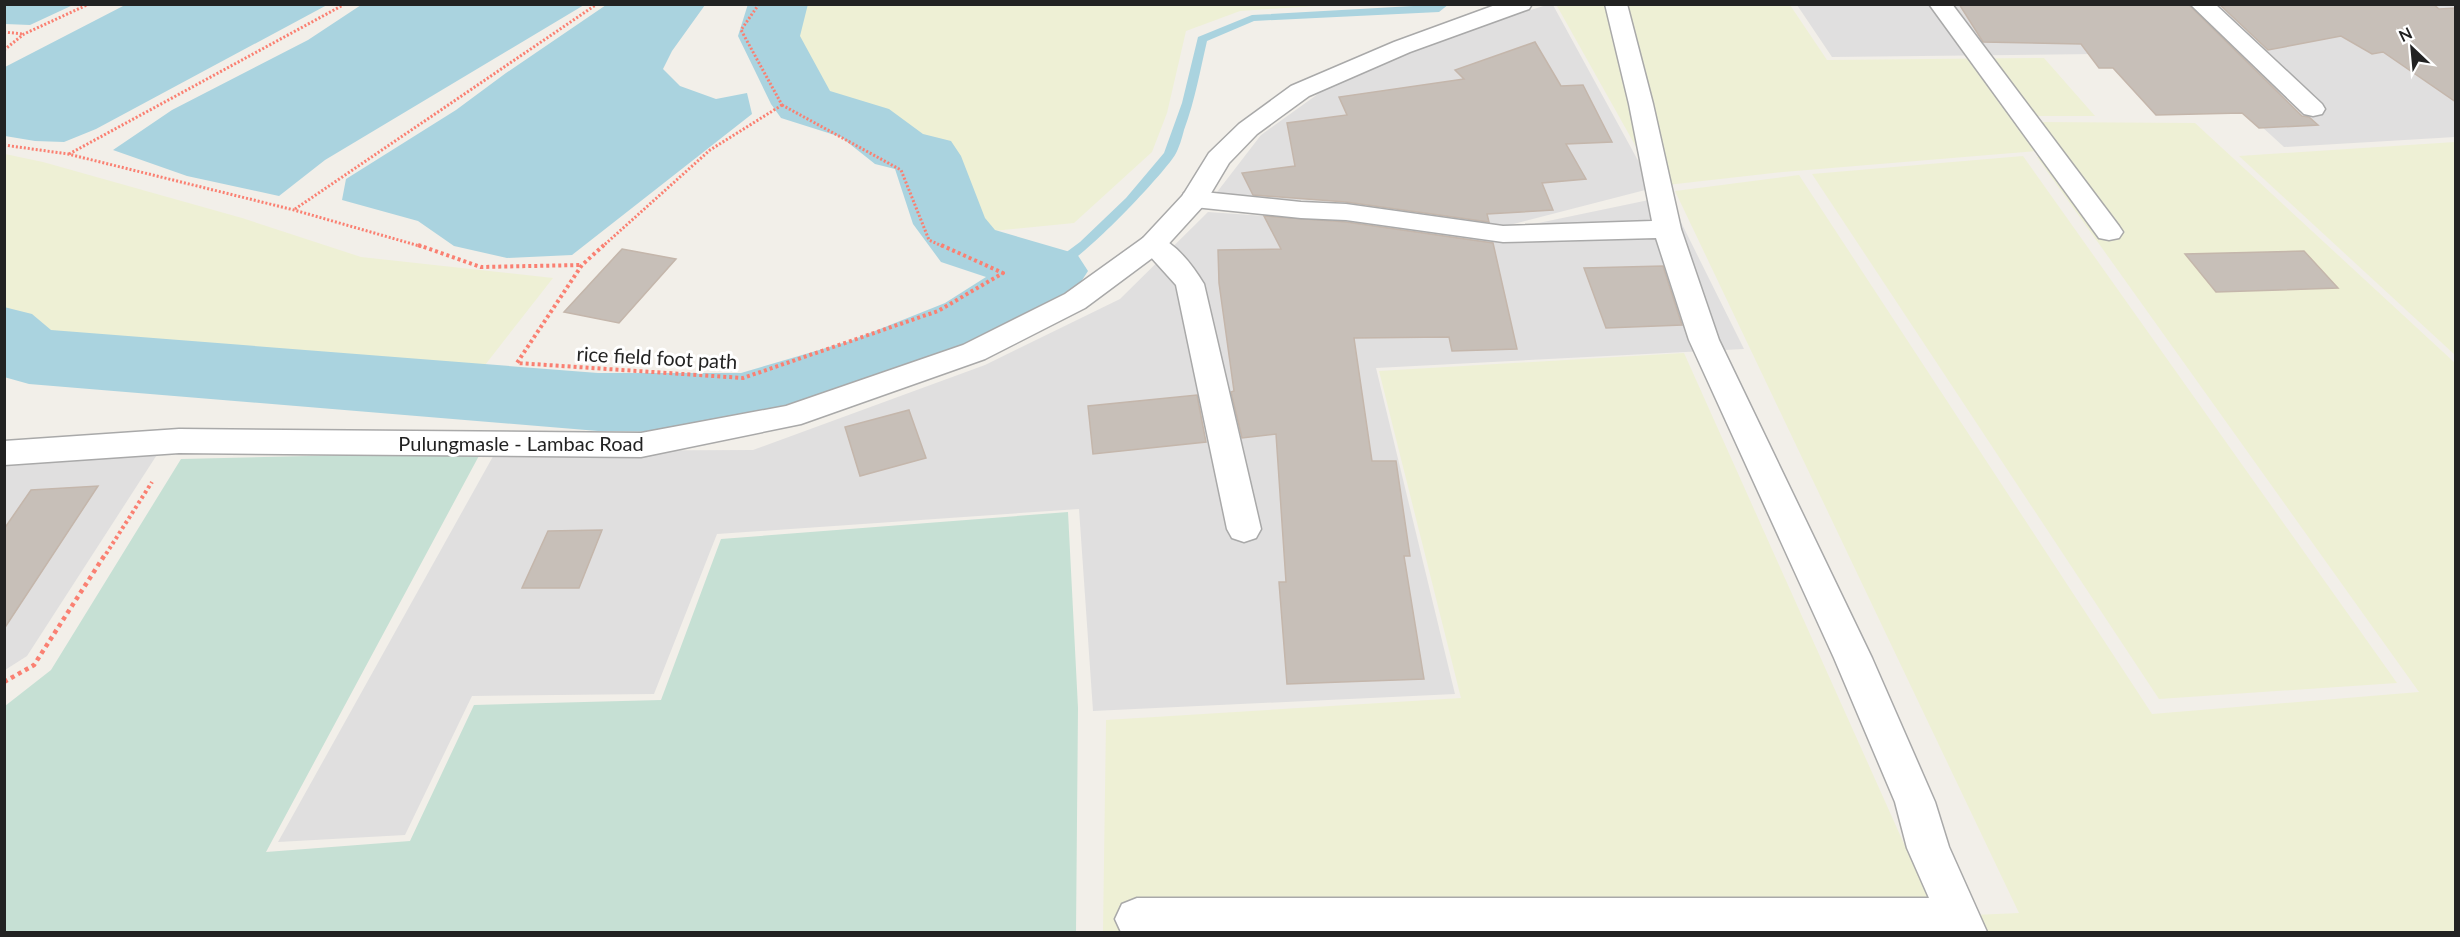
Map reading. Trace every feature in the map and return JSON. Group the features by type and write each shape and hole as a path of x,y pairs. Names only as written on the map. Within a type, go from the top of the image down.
{"street":[{"name":"Pulungmasle - Lambac Road","path":"4,453 179,441 641,445 790,416 974,352 1075,301 1153,244 1194,199 1218,159 1248,129 1300,91 1402,47 1521,4"},
{"path":"1137,919 1962,926 1928,848 1915,802 1853,658 1704,340 1667,229 1641,104 1616,4"},
{"path":"1940,4 2109,232"},
{"path":"2201,4 2313,109"},
{"path":"1194,199 1301,210 1346,212 1503,234 1667,229"},
{"path":"1153,244 1180,270 1190,284 1244,529"}],"path":[{"path":"4,50 24,34 89,4"},
{"path":"68,154 345,4"},
{"path":"294,210 597,4"},
{"path":"759,4 741,30 782,105"},
{"path":"4,32 24,34"},
{"name":"rice field foot path","path":"782,105 901,170 929,240 1003,273 938,310 743,378 517,363 582,265 710,150 782,105"},
{"path":"4,145 68,154 294,210 406,241 481,267 582,265"},
{"path":"4,682 34,664 179,441"}],"shaded area":[{"path":"1553,5 1653,188 1498,228 1422,206 1214,196 1261,135 1336,81 1448,35"},
{"path":"1797,5 2455,5 2455,137 2284,147 2181,53 1832,57"},
{"path":"1668,196 1744,349 1376,368 1455,694 1093,711 1079,509 717,534 654,694 472,696 405,835 278,842 496,451 753,450 985,365 1120,299 1208,212 1394,225 1509,243 1515,228"},
{"path":"160,450 27,656 5,670 5,461"}],"green space":[{"path":"1567,4 1790,5 1827,60 2044,58 2095,116 2018,116 2036,151 1783,172 1658,186 1557,6"},
{"path":"802,5 1330,5 1240,11 1186,31 1167,113 1152,152 1074,223 982,232 945,152 821,95 781,31"},
{"path":"2037,122 2195,123 2455,363 2455,932 1592,932 2019,913 1675,191 1799,175 2152,714 2419,692 2037,157 2056,156"},
{"path":"2455,142 2455,355 2239,156"},
{"path":"5,154 43,162 242,218 361,257 553,278 471,383 41,350 5,325"},
{"path":"2023,156 2397,683 2159,699 1812,174"},
{"path":"1684,353 1931,904 1676,924 1389,932 1103,932 1106,720 1461,698 1379,371"},
{"path":"481,452 266,852 410,841 474,705 661,700 721,539 1068,512 1078,708 1076,932 5,932 5,706 51,670 181,459"}],"water":[{"path":"5,4 73,5 30,25 5,24"},
{"path":"125,5 327,5 96,129 64,142 35,141 5,136 5,67"},
{"path":"361,5 584,5 325,160 279,196 187,176 113,150 172,110 308,40"},
{"path":"606,5 705,5 672,51 663,69 680,86 716,99 747,93 752,114 572,255 507,258 454,246 418,221 342,200 346,179 456,110"}],"building":[{"path":"1959,4 2188,4 2302,116 2309,117 2318,125 2259,128 2242,113 2156,115 2113,68 2099,68 2081,44 1983,42"},
{"path":"2219,4 2433,4 2439,9 2456,8 2456,102 2383,52 2372,54 2341,36 2268,50"},
{"path":"1535,42 1561,86 1583,85 1612,142 1566,144 1586,179 1542,183 1553,210 1487,214 1489,222 1346,202 1253,195 1242,173 1295,166 1287,123 1347,115 1339,97 1464,79 1455,70"},
{"path":"1264,216 1346,222 1493,243 1517,349 1452,351 1449,337 1354,338 1372,461 1396,461 1410,556 1404,556 1424,679 1287,684 1279,582 1286,582 1276,434 1242,438 1231,392 1234,391 1219,283 1218,250 1281,249"},
{"path":"622,249 676,259 619,323 564,312"},
{"path":"2304,251 2338,288 2216,292 2185,254"},
{"path":"1663,266 1682,325 1606,328 1584,268"},
{"path":"1197,395 1206,442 1093,454 1088,406"},
{"path":"909,410 926,458 860,476 845,427"},
{"path":"98,486 4,629 4,529 31,490"},
{"path":"602,530 579,588 522,588 548,531"}],"waterway":[{"path":"4,333 29,356 598,402 742,403 879,361 973,321 1050,271 968,246 950,224 926,156 899,149 865,123 804,104 769,36 778,4"},
{"path":"1050,271 1084,245 1130,201 1170,154 1188,103 1202,39 1252,18 1439,9 1444,4"}]}
